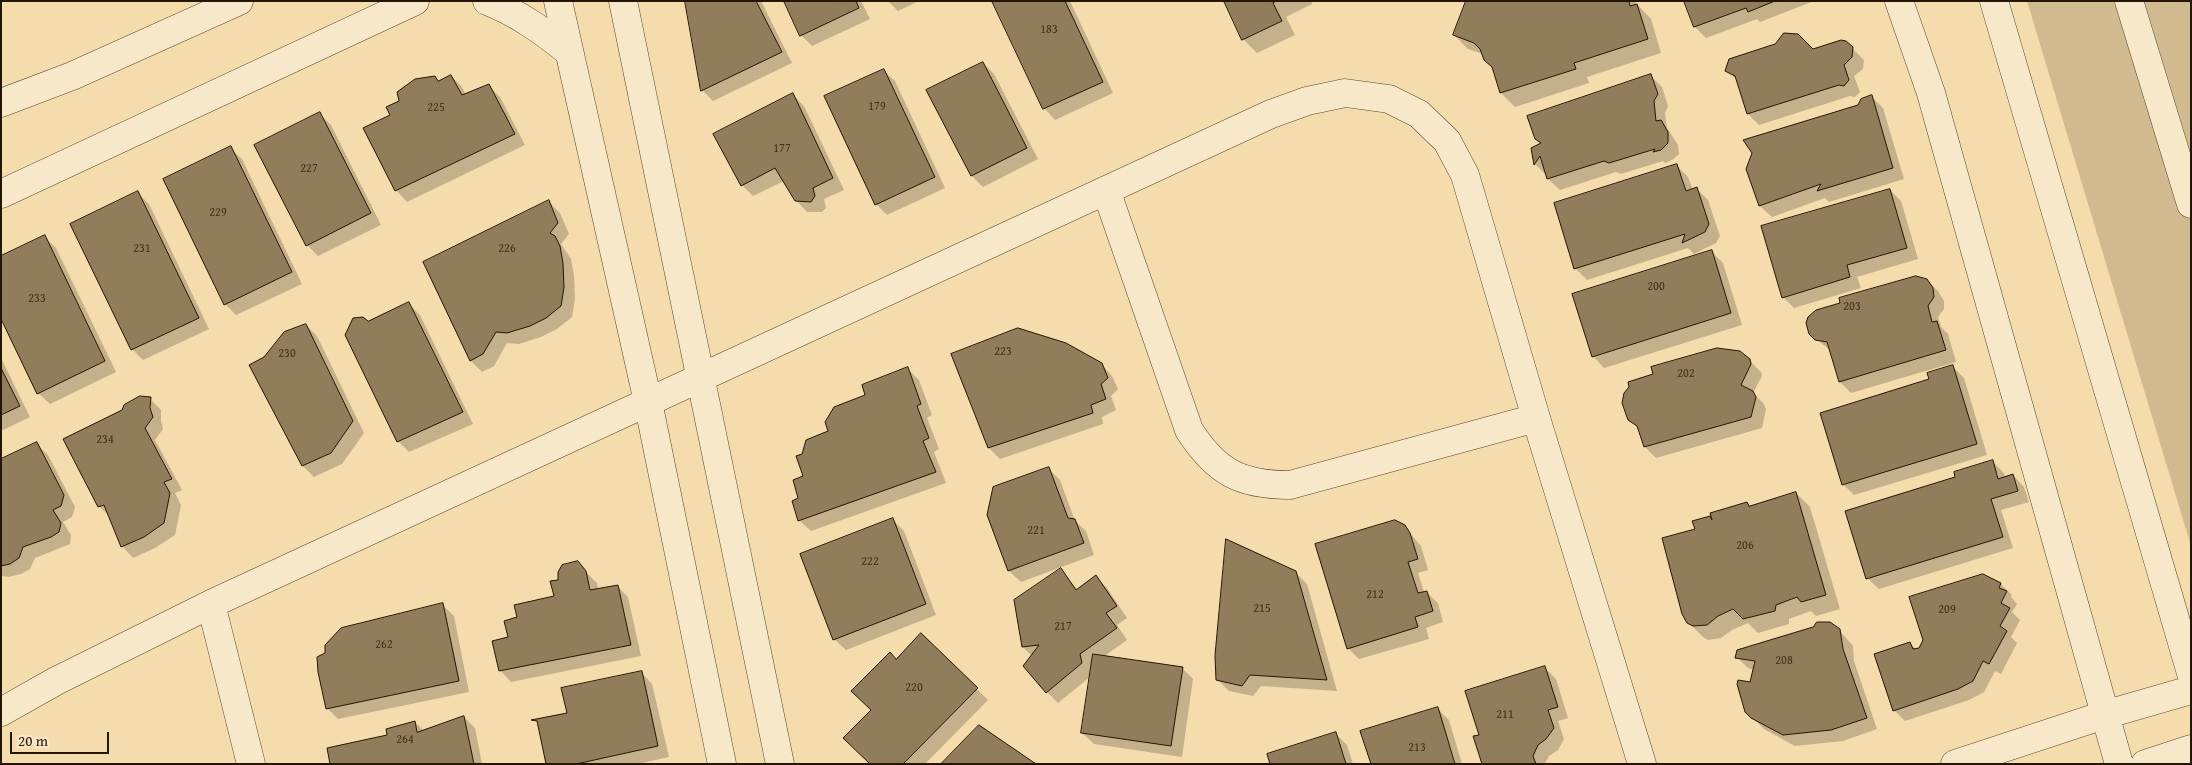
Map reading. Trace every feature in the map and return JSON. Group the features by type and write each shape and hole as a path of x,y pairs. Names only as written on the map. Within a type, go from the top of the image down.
{"street":[{"path":"1,103 72,76 239,1"},
{"path":"1,194 415,1"},
{"path":"487,1 508,10 538,27 569,52"},
{"path":"558,1 648,402 722,764"},
{"path":"623,1 780,764"},
{"path":"1899,1 1931,93 2118,764"},
{"path":"1994,1 2191,673"},
{"path":"2129,1 2191,204"},
{"path":"1,712 56,681 211,604 1270,114 1306,101 1344,93 1389,99 1420,114 1446,141 1465,175 1536,418 1642,764"},
{"path":"1106,190 1188,430 1202,451 1220,467 1242,479 1266,485 1290,485 1536,418"},
{"path":"211,604 251,764"},
{"path":"1954,764 2104,715 2191,690"},
{"path":"2145,764 2191,749"}],"shaded area":[{"path":"2027,1 2191,1 2191,546"}],"building":[{"path":"685,1 756,1 782,52 701,91"},
{"path":"784,1 856,1 859,8 800,36"},
{"path":"992,1 1065,1 1103,82 1043,109"},
{"path":"1224,1 1276,1 1273,3 1282,21 1242,40"},
{"path":"1466,1 1629,1 1630,6 1637,4 1648,39 1574,63 1576,69 1500,93 1492,67 1484,60 1480,49 1474,43 1453,35"},
{"path":"1684,1 1775,1 1748,12 1746,8 1694,27"},
{"path":"1784,33 1798,34 1813,49 1841,40 1846,41 1853,47 1852,57 1844,65 1849,80 1844,86 1839,85 1747,114 1735,76 1725,71 1729,59 1775,44"},
{"path":"983,62 1027,148 971,176 926,90"},
{"path":"884,69 935,177 875,205 824,96"},
{"path":"1651,74 1658,94 1654,101 1656,121 1661,120 1668,132 1668,143 1661,150 1653,152 1655,149 1609,163 1604,161 1547,179 1540,156 1534,165 1531,148 1541,143 1535,139 1527,116"},
{"path":"451,75 462,95 489,84 515,134 395,191 363,128 390,115 386,107 399,101 397,92 415,79 435,76 438,81"},
{"path":"793,93 833,178 813,188 815,196 811,202 795,201 775,168 741,186 713,134"},
{"path":"1872,95 1893,168 1817,191 1821,184 1759,206 1746,169 1752,153 1743,140 1858,105 1861,99"},
{"path":"320,112 371,213 306,246 254,145"},
{"path":"231,146 292,272 224,305 163,179"},
{"path":"1677,164 1686,191 1697,187 1709,224 1705,232 1682,243 1685,234 1574,269 1554,203"},
{"path":"1890,189 1907,248 1847,265 1850,277 1782,298 1761,226"},
{"path":"138,191 199,318 131,350 70,224"},
{"path":"549,200 558,223 550,233 555,236 560,246 563,263 564,287 561,306 546,318 530,326 507,333 496,332 483,354 470,361 423,262"},
{"path":"45,235 105,361 37,394 1,319 1,256"},
{"path":"1712,250 1731,313 1592,357 1572,294"},
{"path":"1916,276 1927,279 1933,288 1934,297 1928,306 1932,322 1937,321 1946,350 1839,382 1827,342 1815,340 1809,334 1806,323 1808,317 1816,310 1840,303 1839,298"},
{"path":"409,302 463,412 397,442 345,335 353,318 363,317 368,321"},
{"path":"306,324 353,421 331,453 302,466 249,365 264,357 284,332"},
{"path":"1018,328 1066,343 1102,363 1108,378 1101,384 1106,399 1091,405 1093,413 988,448 951,354"},
{"path":"1717,348 1740,351 1750,359 1751,364 1741,385 1753,391 1756,397 1751,417 1644,447 1637,426 1628,420 1622,403 1624,393 1629,387 1628,382 1653,374 1651,367"},
{"path":"1953,365 1977,444 1842,485 1820,413 1929,379 1927,373"},
{"path":"908,367 921,404 917,406 929,438 923,441 936,472 798,521 792,501 798,498 793,480 803,476 796,456 802,454 806,440 828,431 825,422 834,407 865,395 862,385"},
{"path":"1,368 20,406 1,415"},
{"path":"140,396 151,397 150,408 153,417 145,428 172,479 164,482 170,493 164,523 144,537 121,547 104,505 98,507 63,439 122,410 124,405"},
{"path":"37,442 64,495 61,506 53,510 61,523 59,532 51,537 23,547 19,558 10,564 1,566 1,459"},
{"path":"1993,460 1998,479 2013,474 2018,491 1991,499 2003,537 1866,579 1845,511 1955,477 1954,472"},
{"path":"1049,467 1068,518 1075,519 1084,543 1008,571 987,515 993,487"},
{"path":"1796,492 1826,595 1801,602 1797,597 1776,605 1775,611 1743,619 1733,609 1718,616 1707,625 1693,626 1687,623 1682,614 1662,538 1695,529 1692,521 1710,516 1712,520 1710,513 1747,502 1749,506"},
{"path":"893,518 926,604 833,640 800,554"},
{"path":"1395,520 1405,525 1410,533 1418,559 1408,562 1418,593 1427,591 1433,611 1415,617 1418,627 1347,649 1315,544"},
{"path":"1226,539 1296,571 1327,680 1250,675 1242,686 1216,680 1215,656"},
{"path":"578,561 586,571 590,590 618,585 631,645 499,671 492,641 508,637 504,621 517,617 514,605 554,596 550,581 558,580 558,572 562,565"},
{"path":"1061,568 1076,590 1096,575 1117,606 1106,613 1117,628 1080,654 1082,663 1046,693 1023,666 1039,645 1022,647 1014,600"},
{"path":"1983,574 2001,583 1999,588 2007,591 2001,603 2010,608 2000,626 2007,631 1989,664 1983,661 1973,681 1958,689 1893,711 1874,654 1910,642 1913,649 1919,648 1923,640 1909,597"},
{"path":"443,603 459,681 326,709 318,672 317,657 325,653 325,645 341,628"},
{"path":"1817,622 1830,622 1840,629 1843,649 1867,718 1831,730 1783,735 1751,718 1745,712 1737,684 1738,680 1750,682 1755,661 1735,658 1737,650 1813,627"},
{"path":"921,633 978,688 903,764 870,764 843,738 871,710 851,691 890,652 896,659"},
{"path":"1093,654 1183,667 1171,746 1081,733"},
{"path":"1545,666 1558,707 1548,710 1554,728 1546,739 1538,745 1533,756 1536,764 1482,764 1473,736 1479,735 1465,691"},
{"path":"642,671 658,746 576,764 546,764 537,721 531,720 567,713 561,688"},
{"path":"1438,707 1455,764 1371,764 1360,731"},
{"path":"464,716 474,764 330,764 327,748 387,735 386,729 415,721 417,732"},
{"path":"979,725 1036,764 941,764"},
{"path":"1336,732 1346,764 1270,764 1267,754"}]}
